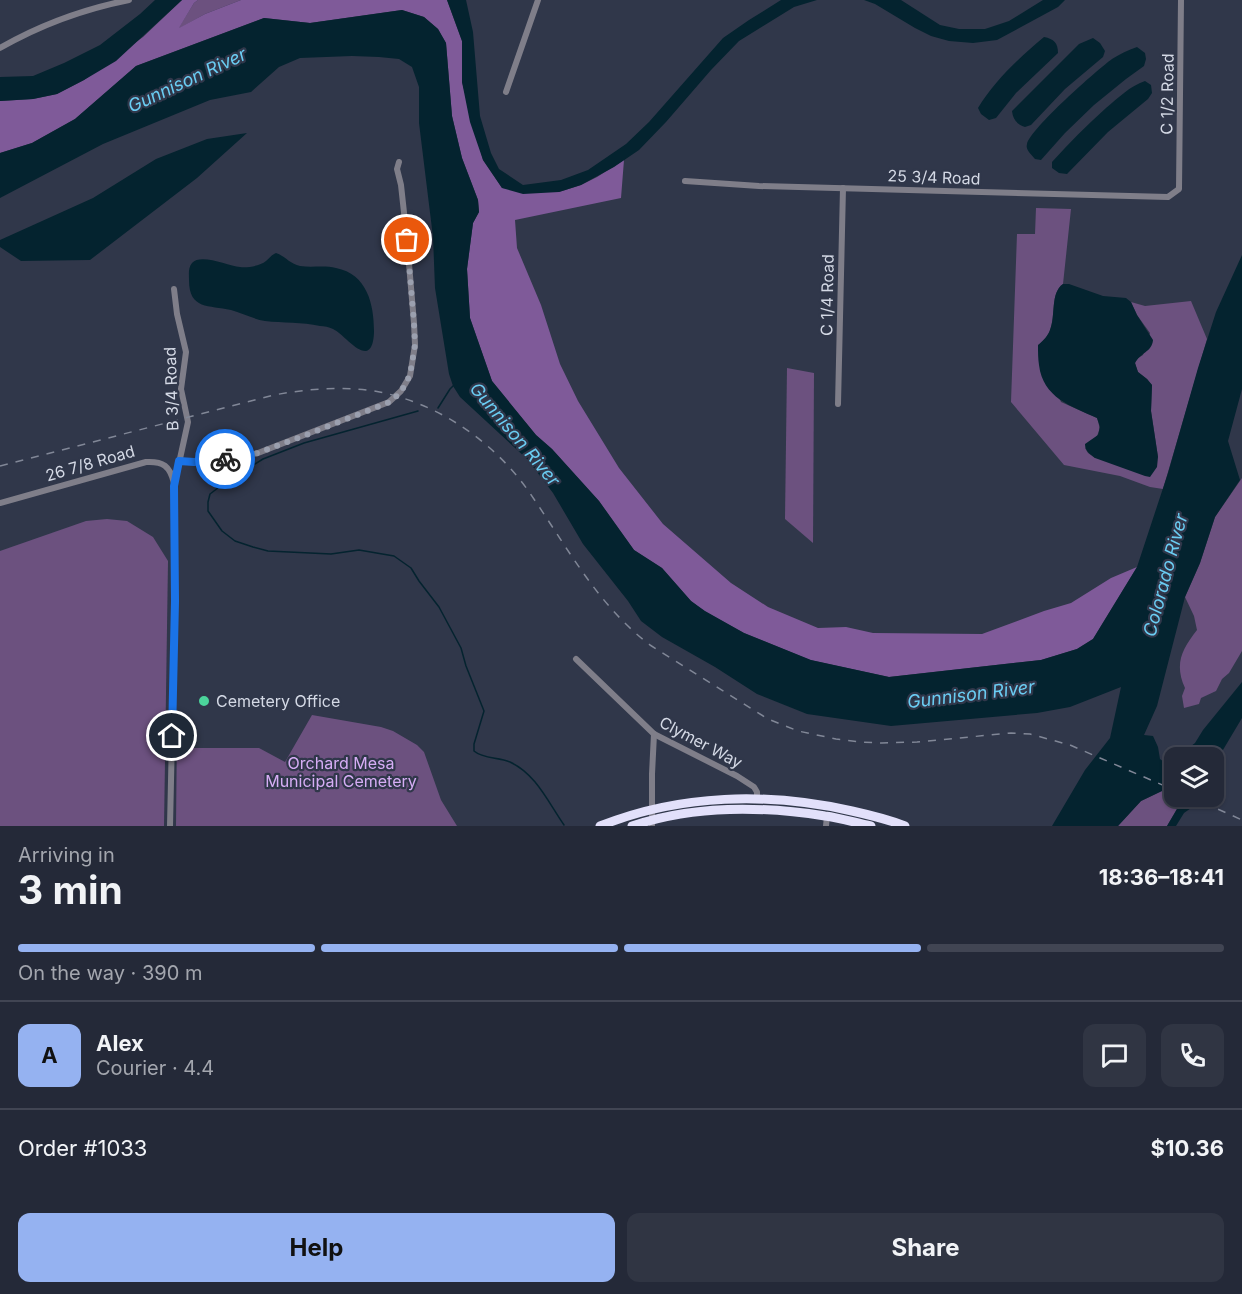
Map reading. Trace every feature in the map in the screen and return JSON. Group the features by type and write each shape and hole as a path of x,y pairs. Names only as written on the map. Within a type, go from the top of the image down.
{"highway":[{"path":"652,823 662,811 735,801 741,798"},
{"path":"600,826 652,809 690,802 741,798 821,804 905,826"},
{"path":"745,808 751,803 814,808 821,804"},
{"path":"632,826 692,812 745,808 871,826"},
{"path":"826,821 841,812 893,826"}],"street":[{"path":"0,48 43,26 101,6 129,0"},
{"path":"506,92 538,0"},
{"name":"C 1/2 Road","path":"1179,189 1181,0"},
{"path":"179,461 214,460 258,453 390,402 401,392 410,375 415,345 407,240 401,185 396,169 399,162"},
{"name":"25 3/4 Road","path":"685,181 759,186 1168,197 1179,189"},
{"name":"C 1/4 Road","path":"838,404 843,188"},
{"name":"B 3/4 Road","path":"170,826 175,601 174,486 189,422 181,389 186,352 174,289"},
{"name":"26 7/8 Road","path":"0,503 146,462 157,462 169,469 174,486"},
{"name":"Clymer Way","path":"576,659 654,734 746,781 754,787 757,799"},
{"path":"652,823 654,734"}],"green space":[{"path":"198,0 241,0 205,14 178,29"},
{"path":"1036,208 1071,209 1063,284 1056,293 1049,332 1038,346 1061,402 1097,418 1099,432 1085,448 1095,458 1158,457 1151,411 1152,385 1138,372 1135,363 1143,355 1150,333 1131,302 1145,306 1191,301 1207,339 1163,489 1150,487 1120,476 1064,465 1011,402 1017,234 1035,234"},
{"path":"787,368 814,373 813,543 785,519"},
{"path":"1242,478 1242,651 1216,691 1201,698 1199,704 1184,708 1182,696 1185,688 1180,671 1181,657 1197,630 1194,616 1185,597 1200,563 1215,517"},
{"path":"107,519 127,521 153,537 168,561 164,826 0,826 0,551 86,521"},
{"name":"Orchard Mesa Municipal Cemetery","path":"312,715 381,727 417,745 424,752 441,800 457,826 176,826 177,729 192,729 194,748 259,748 285,762"},
{"path":"1164,790 1164,807 1178,807 1167,826 1118,826 1141,801"}],"shaded area":[{"path":"182,0 198,0 179,28 205,14 241,0 447,0 462,41 462,82 483,160 502,188 559,192 581,185 624,160 621,198 515,220 517,248 541,305 560,364 578,401 619,468 663,524 731,583 768,607 818,628 846,627 873,633 982,634 1071,603 1111,578 1137,567 1093,639 1077,649 1041,660 889,677 810,660 744,633 704,611 691,601 662,568 634,550 599,501 552,449 536,435 492,381 470,318 467,269 473,223 479,212 478,200 462,158 452,116 446,43 438,29 424,17 402,10 310,23 264,18 136,66 75,119 32,143 0,153 0,101 33,99 57,94 84,80 143,37"}],"water":[{"path":"155,0 182,0 116,61 57,94 33,99 0,101 0,77 33,76 64,63 100,45"},
{"path":"447,0 466,0 473,32 480,116 491,153 499,169 523,185 561,180 588,170 626,144 649,122 723,38 781,0 817,0 794,7 739,41 639,150 614,167 581,185 559,192 523,194 502,188 483,160 470,122 462,82 462,41"},
{"path":"864,0 901,0 940,25 959,29 985,29 1009,21 1043,0 1065,0 1058,7 997,40 973,43 949,41 931,36"},
{"path":"402,10 424,17 438,29 446,43 452,116 462,158 478,200 479,212 473,223 467,269 470,318 492,381 536,435 552,449 599,501 634,550 662,568 691,601 744,633 811,660 889,677 1041,660 1077,649 1093,639 1137,567 1216,312 1242,255 1242,389 1228,441 1240,480 1215,517 1200,563 1185,597 1157,706 1144,735 1153,736 1160,759 1164,762 1164,790 1141,801 1118,826 1052,826 1085,770 1110,738 1121,687 1070,707 1037,713 891,726 807,714 757,694 662,637 641,621 583,544 553,493 527,459 460,397 453,386 435,288 433,237 419,123 419,87 412,67 399,59 352,56 300,58 279,67 251,92 210,100 103,144 0,198 0,153 32,143 75,119 136,66 264,18 310,23"},
{"path":"1044,37 1055,42 1058,53 1016,93 996,118 989,120 981,114 978,108 1008,70"},
{"path":"1093,38 1105,51 1103,57 1065,89 1031,125 1025,127 1018,123 1012,111 1079,44"},
{"path":"1137,47 1145,53 1144,66 1094,105 1041,160 1035,159 1028,150 1027,144 1040,126 1104,65 1118,55"},
{"path":"1145,81 1151,85 1152,93 1148,99 1108,132 1067,174 1059,173 1052,168 1052,162 1092,121 1124,93"},
{"path":"247,133 197,178 90,260 21,261 0,247 0,240 93,198 156,159 207,139"},
{"path":"276,253 300,266 332,267 347,271 362,283 370,301 374,321 372,346 368,350 358,349 337,331 328,327 261,320 202,304 192,297 189,271 196,260 202,259 246,267 263,263"},
{"path":"1063,284 1103,296 1126,298 1131,302 1153,340 1148,350 1135,363 1138,372 1152,385 1151,411 1158,457 1157,467 1150,477 1095,458 1090,454 1085,444 1098,435 1100,427 1097,418 1068,405 1046,386 1039,363 1038,345 1049,332 1056,293"},
{"path":"1242,682 1242,718 1224,748 1190,747"},
{"path":"1178,807 1193,807 1184,813 1176,826 1167,826"}],"waterway":[{"path":"438,408 453,386"},
{"path":"418,411 304,443 263,459 210,494 208,511 222,531 235,541 253,547 268,551 331,554 359,550 394,556 411,568 439,607 461,648 484,711 474,751 519,767 541,789 564,825"}],"railway":[{"path":"0,466 274,395 336,388 361,389 396,396 439,413 479,439 513,471 582,572 613,611 631,629 650,645 768,719 798,731 861,742 917,742 1011,733 1030,734 1070,745 1164,786"},
{"path":"1213,807 1242,820"}],"way so far":[{"path":"225,459 258,453 306,435 390,402 401,392 410,375 415,345 407,240"}],"place":[{"name":"Cemetery Office","path":"204,701"}],"route":[{"path":"172,736 175,601 174,486 179,461 225,459"}],"water label":[{"name":"Gunnison River","path":"187,80"},
{"name":"Gunnison River","path":"515,434"},
{"name":"Colorado River","path":"1165,575"},
{"name":"Gunnison River","path":"971,694"}]}
